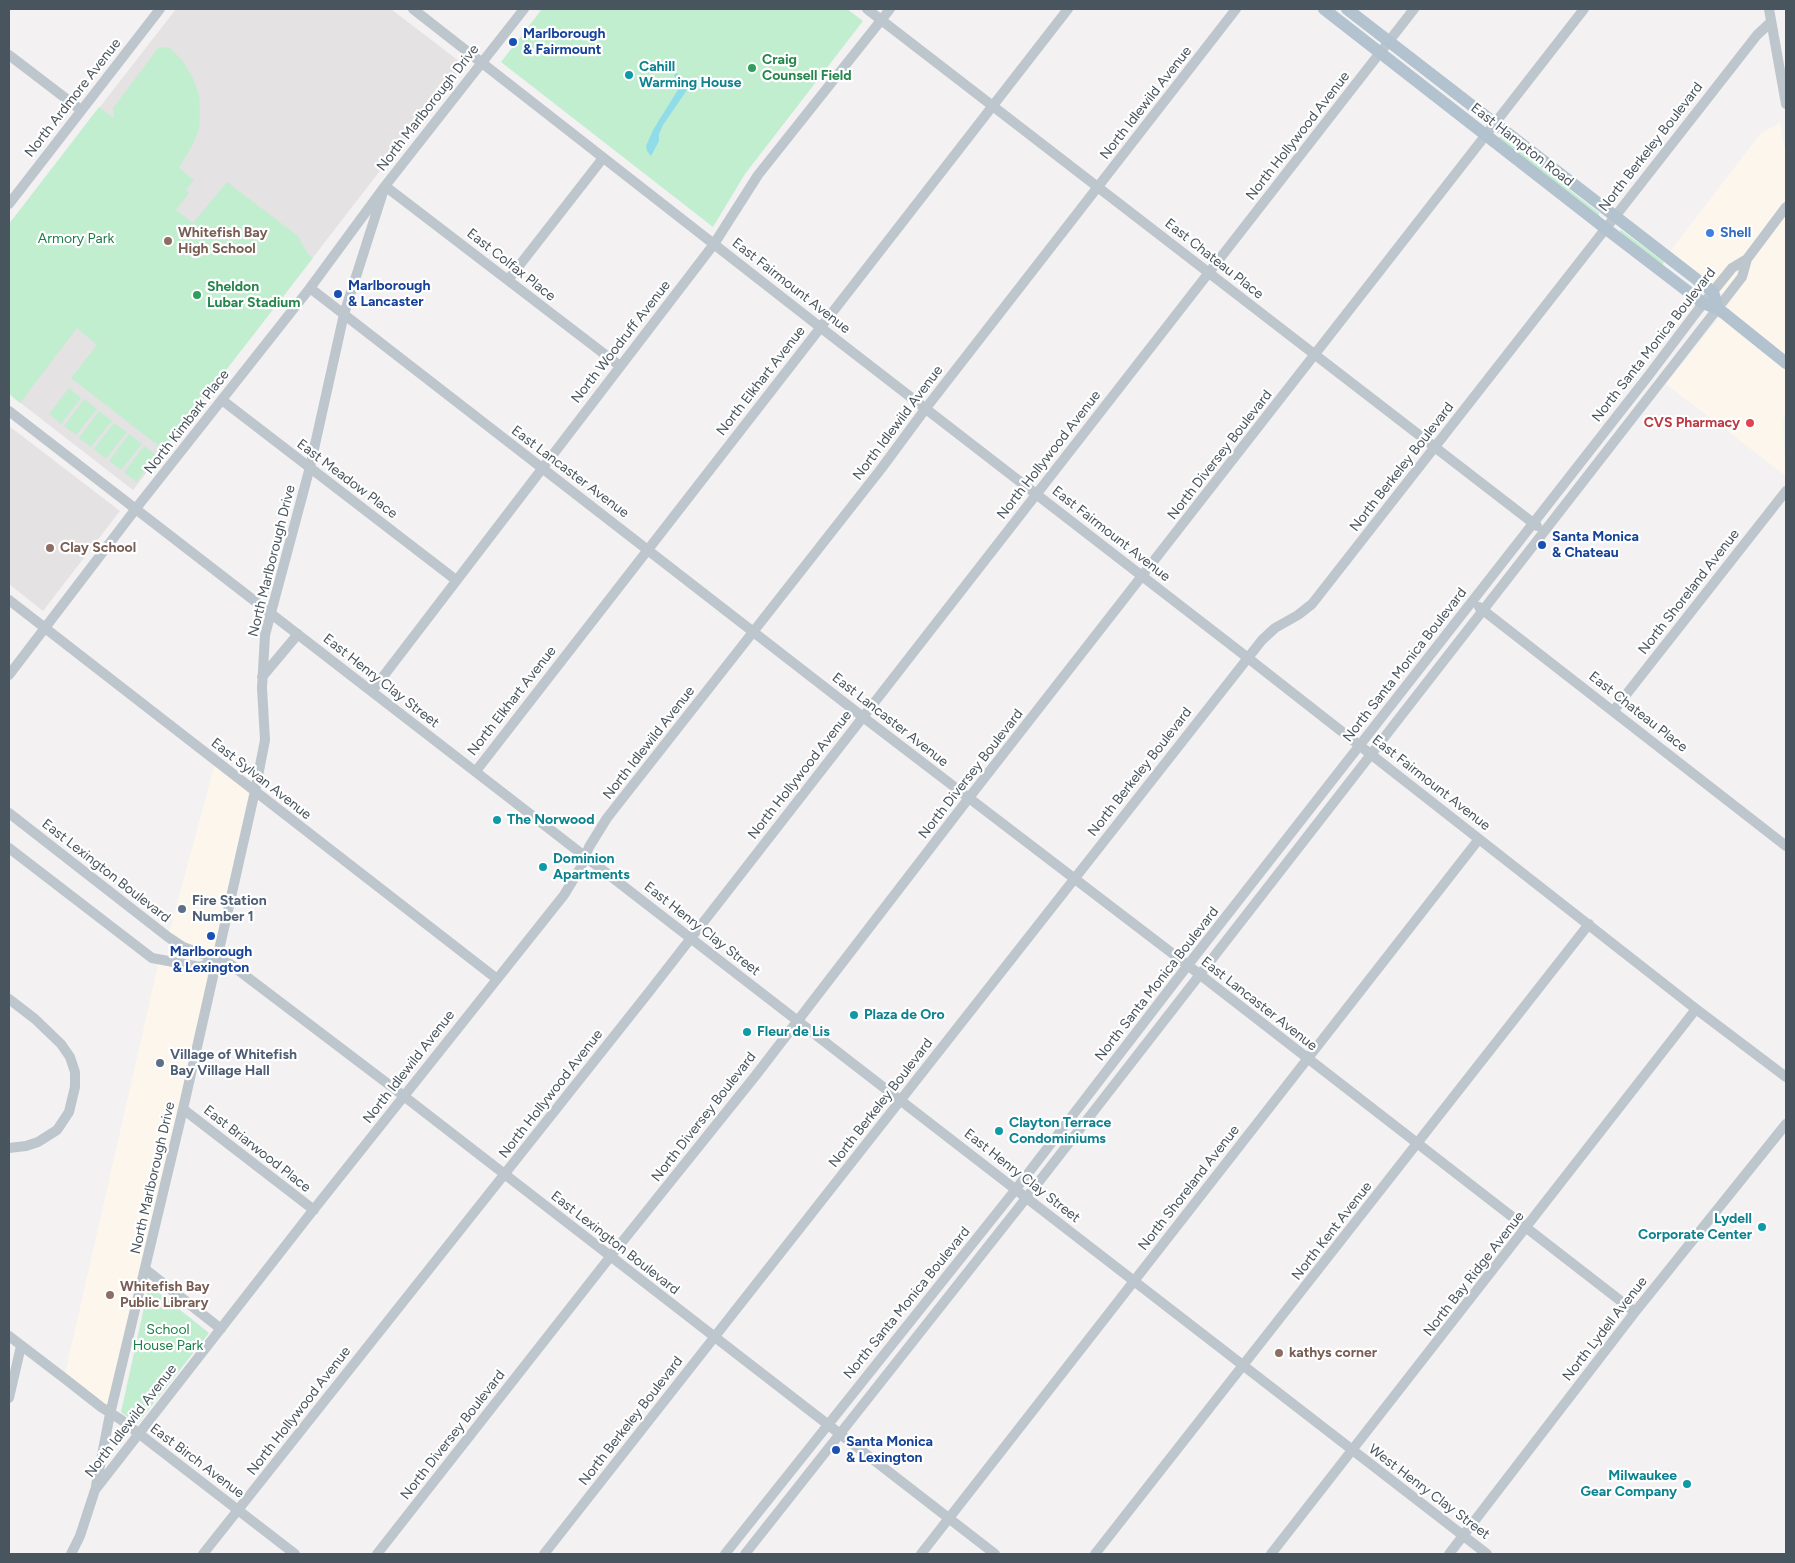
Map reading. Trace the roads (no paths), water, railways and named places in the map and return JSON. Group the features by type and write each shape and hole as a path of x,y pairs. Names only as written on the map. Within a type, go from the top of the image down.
{"main road":[{"name":"East Hampton Road","path":"1324,9 1605,228 1703,303 1718,309 1786,363"},
{"name":"East Hampton Road","path":"1347,9 1713,292"},
{"path":"1668,276 1677,264"},
{"path":"1713,292 1718,309"}],"street":[{"name":"North Ardmore Avenue","path":"9,204 160,9"},
{"name":"East Fairmount Avenue","path":"413,9 820,328 1248,657 1696,1009 1786,1077"},
{"name":"North Marlborough Drive","path":"95,1490 110,1414 183,1109 265,740 262,677 265,636 310,467 344,314 385,186 524,9"},
{"name":"East Chateau Place","path":"867,9 1544,531"},
{"name":"North Woodruff Avenue","path":"372,691 714,244 758,176 890,9"},
{"name":"North Elkhart Avenue","path":"476,771 1068,9"},
{"name":"North Idlewild Avenue","path":"71,1554 80,1536 95,1490 564,895 607,818 881,469 926,408 1236,9"},
{"name":"North Hollywood Avenue","path":"203,1554 691,937 1414,9"},
{"name":"North Diversey Boulevard","path":"376,1554 756,1075 1142,575 1584,9"},
{"path":"1769,9 1786,104"},
{"name":"North Berkeley Boulevard","path":"544,1554 1248,657 1275,628 1312,604 1436,448 1614,216 1757,35 1771,22"},
{"path":"9,55 81,110"},
{"path":"508,280 603,158"},
{"name":"East Colfax Place","path":"385,186 620,366"},
{"name":"North Kimbark Place","path":"9,675 136,509 310,288 385,186"},
{"path":"1747,259 1786,208"},
{"name":"North Santa Monica Boulevard","path":"725,1554 1016,1189 1703,303 1732,268 1747,259"},
{"name":"North Santa Monica Boulevard","path":"746,1554 1027,1197 1742,278 1747,259"},
{"name":"East Lancaster Avenue","path":"310,288 1635,1312"},
{"name":"East Meadow Place","path":"222,400 456,580"},
{"name":"East Henry Clay Street","path":"9,411 902,1100 1353,1451"},
{"name":"North Shoreland Avenue","path":"1614,710 1786,491"},
{"name":"East Sylvan Avenue","path":"9,600 497,978"},
{"name":"East Chateau Place","path":"1472,602 1614,710 1786,846"},
{"path":"262,677 298,634"},
{"name":"East Lexington Boulevard","path":"9,813 168,937 183,947 230,964 404,1096 995,1554"},
{"name":"North Shoreland Avenue","path":"921,1554 1479,839"},
{"path":"9,848 152,958 200,967 216,960"},
{"name":"North Kent Avenue","path":"1095,1554 1589,924"},
{"path":"9,999 35,1019 61,1044 70,1057 75,1072 75,1087 69,1112 57,1130 38,1142 9,1148"},
{"name":"North Bay Ridge Avenue","path":"1271,1554 1696,1009"},
{"name":"East Briarwood Place","path":"183,1109 314,1210"},
{"name":"North Lydell Avenue","path":"1450,1554 1635,1312 1786,1124"},
{"path":"145,1270 221,1329"},
{"name":"East Birch Avenue","path":"9,1336 295,1554"},
{"path":"9,1398 21,1346"},
{"path":"85,1394 103,1399 108,1398 116,1390"},
{"path":"100,1465 114,1460 126,1450"},
{"name":"West Henry Clay Street","path":"1353,1451 1487,1554"}],"water":[{"path":"677,73 687,90 663,125 659,134 659,141 651,156 646,146 653,130 679,88 674,75"}],"place":[{"name":"Marlborough & Fairmount","path":"513,42"},
{"name":"Craig Counsell Field","path":"752,68"},
{"name":"Cahill Warming House","path":"629,75"},
{"name":"Shell","path":"1710,233"},
{"name":"Whitefish Bay High School","path":"168,241"},
{"name":"Marlborough & Lancaster","path":"338,294"},
{"name":"Sheldon Lubar Stadium","path":"197,295"},
{"name":"CVS Pharmacy","path":"1750,423"},
{"name":"Santa Monica & Chateau","path":"1542,545"},
{"name":"Clay School","path":"50,548"},
{"name":"The Norwood","path":"497,820"},
{"name":"Dominion Apartments","path":"543,867"},
{"name":"Fire Station Number 1","path":"182,909"},
{"name":"Marlborough & Lexington","path":"211,936"},
{"name":"Plaza de Oro","path":"854,1015"},
{"name":"Fleur de Lis","path":"747,1032"},
{"name":"Village of Whitefish Bay Village Hall","path":"160,1063"},
{"name":"Clayton Terrace Condominiums","path":"999,1131"},
{"name":"Lydell Corporate Center","path":"1762,1227"},
{"name":"Whitefish Bay Public Library","path":"110,1295"},
{"name":"kathys corner","path":"1279,1353"},
{"name":"Santa Monica & Lexington","path":"836,1450"},
{"name":"Milwaukee Gear Company","path":"1687,1484"}],"park label":[{"name":"Armory Park","path":"76,239"},
{"name":"School House Park","path":"168,1338"}]}
